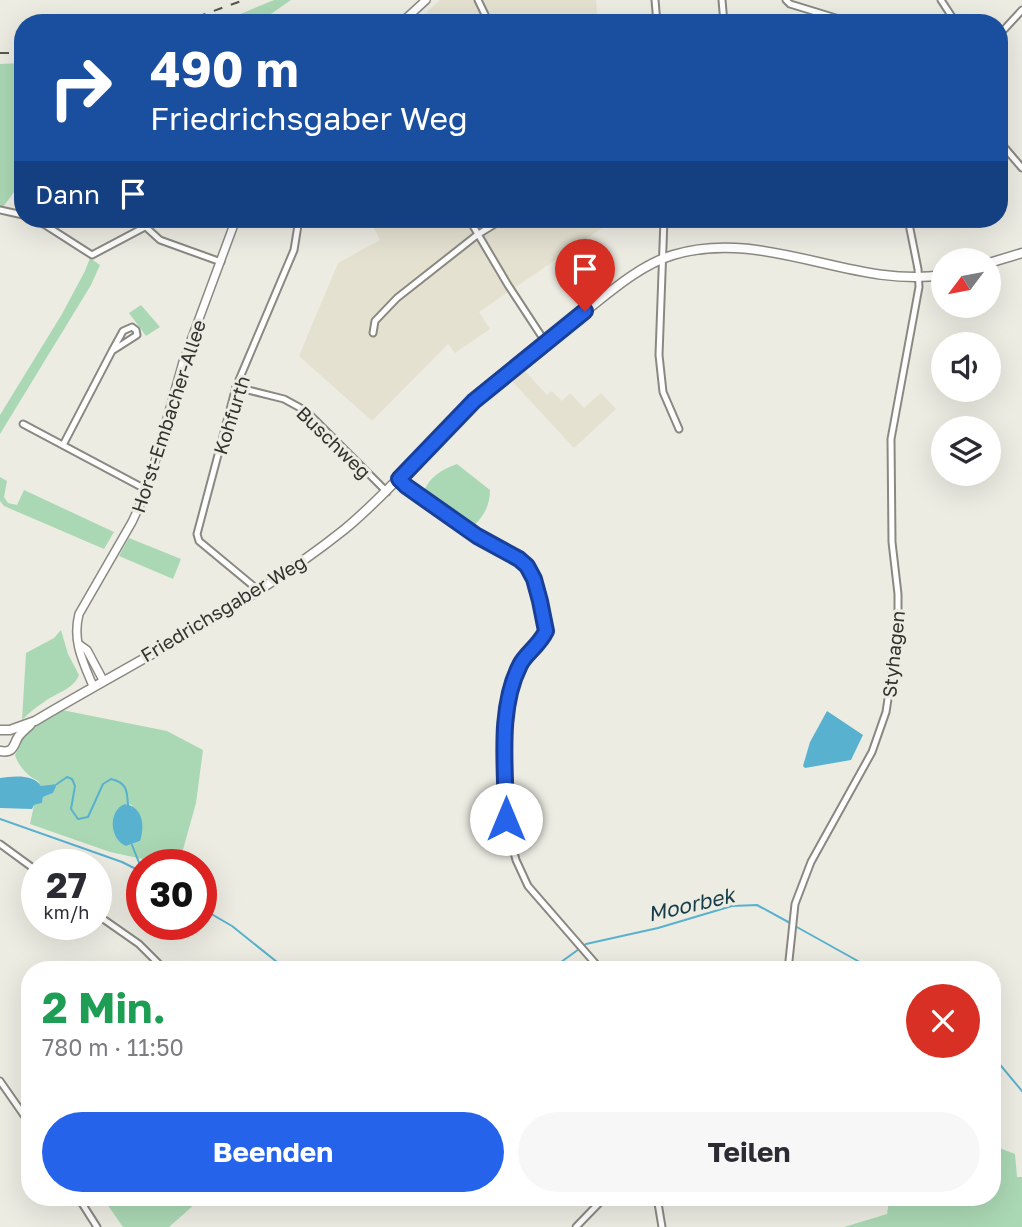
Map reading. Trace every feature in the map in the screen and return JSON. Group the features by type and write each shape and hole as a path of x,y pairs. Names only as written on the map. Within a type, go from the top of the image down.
{"main road":[{"name":"Friedrichsgaber Weg","path":"10,730 35,721 258,590 316,551 387,492 474,401 601,299 632,276 662,260 690,251 740,247 876,276 931,276"},
{"path":"1001,259 1022,253"},
{"name":"Friedrichsgaber Weg","path":"0,751 10,751 16,740 35,721"},
{"path":"0,729 10,730 16,740"}],"street":[{"path":"411,14 426,0"},
{"path":"786,0 790,4 823,14"},
{"path":"1008,25 1022,10"},
{"path":"1008,152 1022,168"},
{"path":"1013,158 1022,154"},
{"path":"50,228 92,255 143,228"},
{"path":"146,228 167,244 221,262"},
{"name":"Horst-Embacher-Allee","path":"93,686 78,653 79,614 132,522 147,489 183,362 233,228"},
{"name":"Kohfurth","path":"258,590 199,541 197,534 236,387 294,250 298,228"},
{"path":"474,228 546,343"},
{"path":"373,333 375,321 397,298 488,228"},
{"path":"663,228 659,355 661,384 679,429"},
{"name":"Styhagen","path":"789,961 795,904 811,862 872,752 886,712 898,633 898,594 892,542 891,439 916,314 919,278 910,228"},
{"path":"63,445 112,351 123,331 132,327 136,330 134,339 112,351"},
{"name":"Buschweg","path":"236,387 284,399 306,411 387,492"},
{"path":"23,425 147,489"},
{"path":"399,479 477,536 519,559 527,566 534,579 546,631 540,644 521,662 505,710 507,826 527,887 594,961"},
{"path":"80,645 88,649 103,680"},
{"path":"0,844 21,859"},
{"path":"112,925 139,944 156,961"},
{"path":"0,1081 21,1111"},
{"path":"84,1206 97,1227"},
{"path":"576,1227 596,1206"},
{"path":"658,1206 662,1227"}],"shaded area":[{"path":"440,0 596,0 597,14 425,14"},
{"path":"374,228 602,228 479,312 490,329 455,353 448,344 372,421 299,356 338,263 380,240"},
{"path":"523,369 547,395 552,391 562,401 570,393 584,408 601,393 616,409 574,448 511,380"}],"green space":[{"path":"274,0 291,0 271,14 241,14"},
{"path":"14,63 14,192 3,207 0,206 0,64"},
{"path":"90,258 100,265 91,285 0,434 0,415 62,314"},
{"path":"141,305 160,327 146,336 129,313"},
{"path":"457,464 490,490 485,511 471,528 426,497 424,491 437,474"},
{"path":"0,477 7,481 4,497 8,503 17,505 24,490 114,532 104,549 4,506 0,501"},
{"path":"129,538 181,559 173,579 119,556"},
{"path":"61,630 68,654 79,675 77,680 22,720 26,653 54,638"},
{"path":"62,710 167,731 203,750 196,803 183,849 126,849 126,855 30,824 34,805 42,803 43,797 53,793 27,774 15,755 22,738 35,725","holes":["125,804 132,805 140,841 126,846"]},
{"path":"1001,1149 1015,1154 1017,1177 1022,1177 1022,1227 844,1227 887,1214 888,1206 1001,1206"},
{"path":"108,1206 193,1206 169,1227 123,1227"}],"water":[{"path":"827,711 863,735 851,760 805,768 803,766 810,742"},
{"path":"17,776 33,779 41,786 57,784 53,793 43,797 42,803 34,805 32,809 0,808 0,778"},
{"path":"125,804 136,809 142,823 140,841 126,846 117,838 113,825 115,813"}],"waterway":[{"path":"57,784 67,777 72,779 75,786 71,809 78,819 88,817 103,784 111,779 125,788 128,805"},
{"name":"Moorbek","path":"0,819 126,864"},
{"path":"132,845 134,849"},
{"name":"Moorbek","path":"562,961 586,944 658,928 732,906 757,905 790,923"},
{"name":"Moorbek","path":"217,917 276,961"},
{"name":"Moorbek","path":"795,926 858,961"},
{"name":"Moorbek","path":"1001,1066 1022,1091"}],"railway":[{"path":"205,14 244,0"},
{"path":"0,53 14,53"}],"route":[{"path":"506,819 505,710 521,662 540,644 546,631 534,579 527,566 519,559 477,536 399,479 474,401 585,311"}]}
